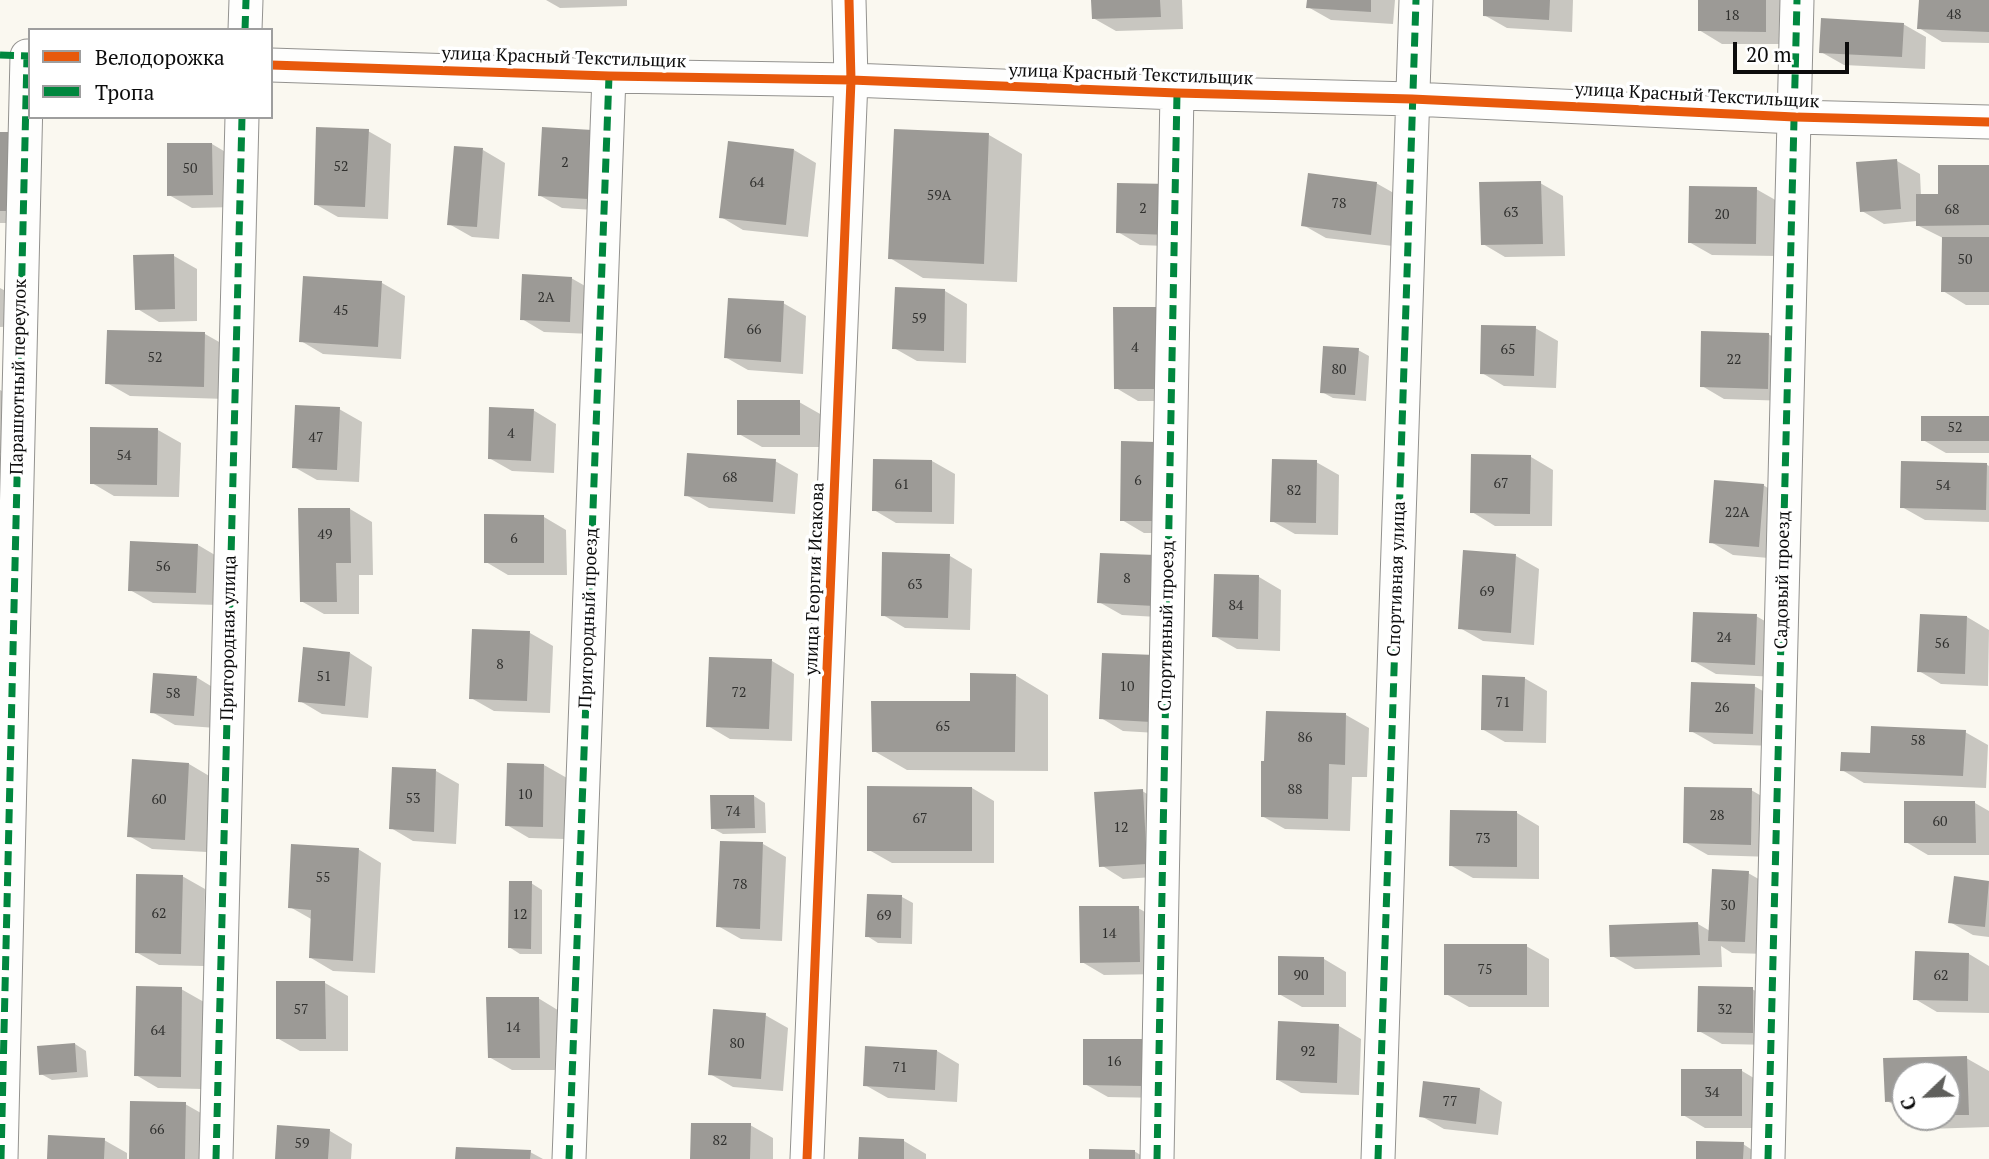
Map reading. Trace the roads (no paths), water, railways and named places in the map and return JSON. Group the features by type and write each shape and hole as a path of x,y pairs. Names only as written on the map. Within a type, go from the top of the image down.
{"street":[{"path":"245,28 246,0"},
{"name":"улица Георгия Исакова","path":"807,1159 851,80 849,0"},
{"name":"Спортивная улица","path":"1378,1159 1416,0"},
{"name":"Садовый проезд","path":"1768,1159 1797,0"},
{"name":"Парашютный переулок","path":"1,1159 19,56"},
{"name":"улица Красный Текстильщик","path":"273,65 610,76 851,80 1412,99 1795,117 1989,122"},
{"name":"Пригородный проезд","path":"569,1159 610,76"},
{"name":"Спортивный проезд","path":"1157,1159 1177,93"},
{"name":"Пригородная улица","path":"216,1159 242,119"}]}
